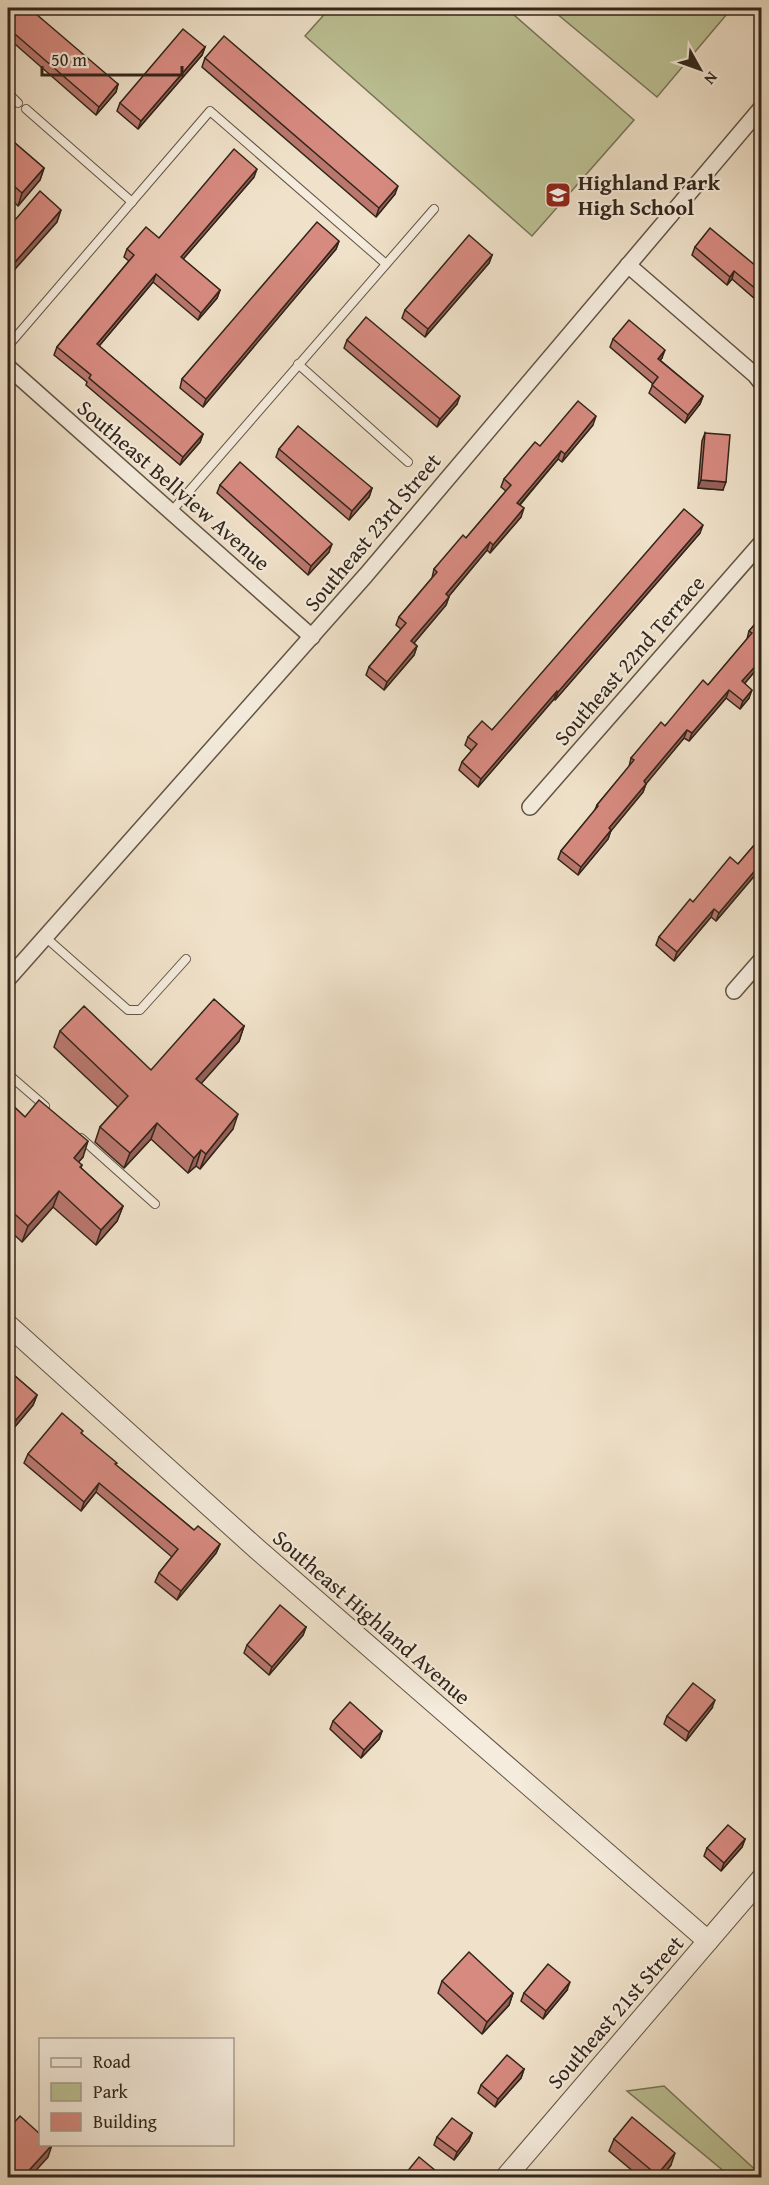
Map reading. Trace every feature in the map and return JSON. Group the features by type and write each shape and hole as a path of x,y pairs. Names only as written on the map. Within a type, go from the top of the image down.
{"street":[{"name":"Southeast 23rd Street","path":"8,979 312,637 762,107"},
{"path":"628,265 755,375 762,384"},
{"name":"Southeast Bellview Avenue","path":"8,367 312,637"},
{"name":"Southeast 22nd Terrace","path":"530,807 762,542"},
{"path":"734,991 762,959"},
{"name":"Southeast Highland Avenue","path":"8,1324 257,1549 708,1941"},
{"name":"Southeast 21st Street","path":"505,2178 762,1878"}],"lane":[{"path":"8,93 18,102"},
{"path":"26,109 132,202"},
{"path":"8,346 210,111 386,264"},
{"path":"171,512 434,209"},
{"path":"298,364 408,462"},
{"path":"44,936 128,1010 140,1010 186,959"},
{"path":"8,1074 51,1112"},
{"path":"77,1135 155,1204"}],"green space":[{"path":"330,8 506,8 634,120 532,236 305,36"},
{"path":"550,8 732,8 657,97"},
{"path":"664,2086 761,2177 731,2177 627,2091"}],"building":[{"path":"22,8 29,8 118,84 99,107 8,28 8,24"},
{"path":"183,29 205,47 141,121 120,103"},
{"path":"224,36 398,186 379,208 205,58"},
{"path":"8,137 44,168 22,193 8,181"},
{"path":"234,149 257,169 181,257 220,290 201,313 156,274 97,344 203,434 183,457 89,378 91,375 57,347 134,255 127,249 146,227 159,238"},
{"path":"40,191 61,210 8,270 8,228"},
{"path":"317,222 339,241 206,399 182,379"},
{"path":"710,228 756,266 762,259 762,294 734,271 730,277 695,247"},
{"path":"469,235 492,255 428,329 405,310"},
{"path":"366,317 460,396 440,419 347,340"},
{"path":"629,320 665,350 658,359 703,396 688,415 652,385 658,377 613,339"},
{"path":"578,401 596,416 565,454 561,451 517,503 524,508 493,545 490,542 446,594 449,597 411,641 417,646 387,682 369,667 406,623 399,617 437,572 434,569 463,535 466,538 511,485 504,479 535,442 540,446"},
{"path":"298,426 372,488 352,511 279,449"},
{"path":"705,433 730,435 726,482 701,480"},
{"path":"240,462 332,544 311,566 220,485"},
{"path":"684,509 703,525 481,779 462,762 477,744 468,737 482,721 492,730"},
{"path":"762,616 762,659 742,681 752,690 743,701 729,690 692,733 687,730 644,781 646,784 609,828 611,830 581,867 561,851 634,760 631,758 661,722 665,726 703,680 708,685 752,633 749,631"},
{"path":"762,836 762,870 758,867 719,913 714,909 677,952 659,937 690,899 693,902 730,857 738,864"},
{"path":"214,999 244,1026 196,1079 238,1114 206,1154 201,1150 194,1158 157,1123 130,1153 100,1127 128,1096 60,1031 84,1006 151,1070"},
{"path":"39,1100 88,1141 74,1158 82,1165 80,1167 123,1206 101,1230 59,1191 28,1226 8,1208 8,1158 14,1151 8,1145 8,1101 25,1117"},
{"path":"8,1370 37,1395 16,1420 8,1412"},
{"path":"62,1413 83,1431 81,1433 117,1463 115,1464 194,1530 198,1526 220,1544 181,1591 159,1573 178,1549 99,1483 84,1502 28,1454"},
{"path":"280,1605 306,1627 272,1667 247,1645"},
{"path":"693,1683 715,1700 689,1732 667,1716"},
{"path":"350,1702 382,1731 364,1750 333,1721"},
{"path":"728,1825 745,1839 724,1863 707,1848"},
{"path":"469,1952 513,1993 487,2022 442,1981"},
{"path":"548,1964 570,1982 546,2011 524,1993"},
{"path":"507,2055 524,2069 498,2099 481,2085"},
{"path":"20,2116 39,2133 39,2146 51,2146 22,2178 8,2178 8,2129"},
{"path":"632,2117 675,2153 657,2175 614,2139"},
{"path":"452,2118 472,2133 457,2152 437,2137"},
{"path":"419,2157 442,2176 441,2178 402,2178"}],"place":[{"name":"Highland Park High School","path":"558,195"}]}
